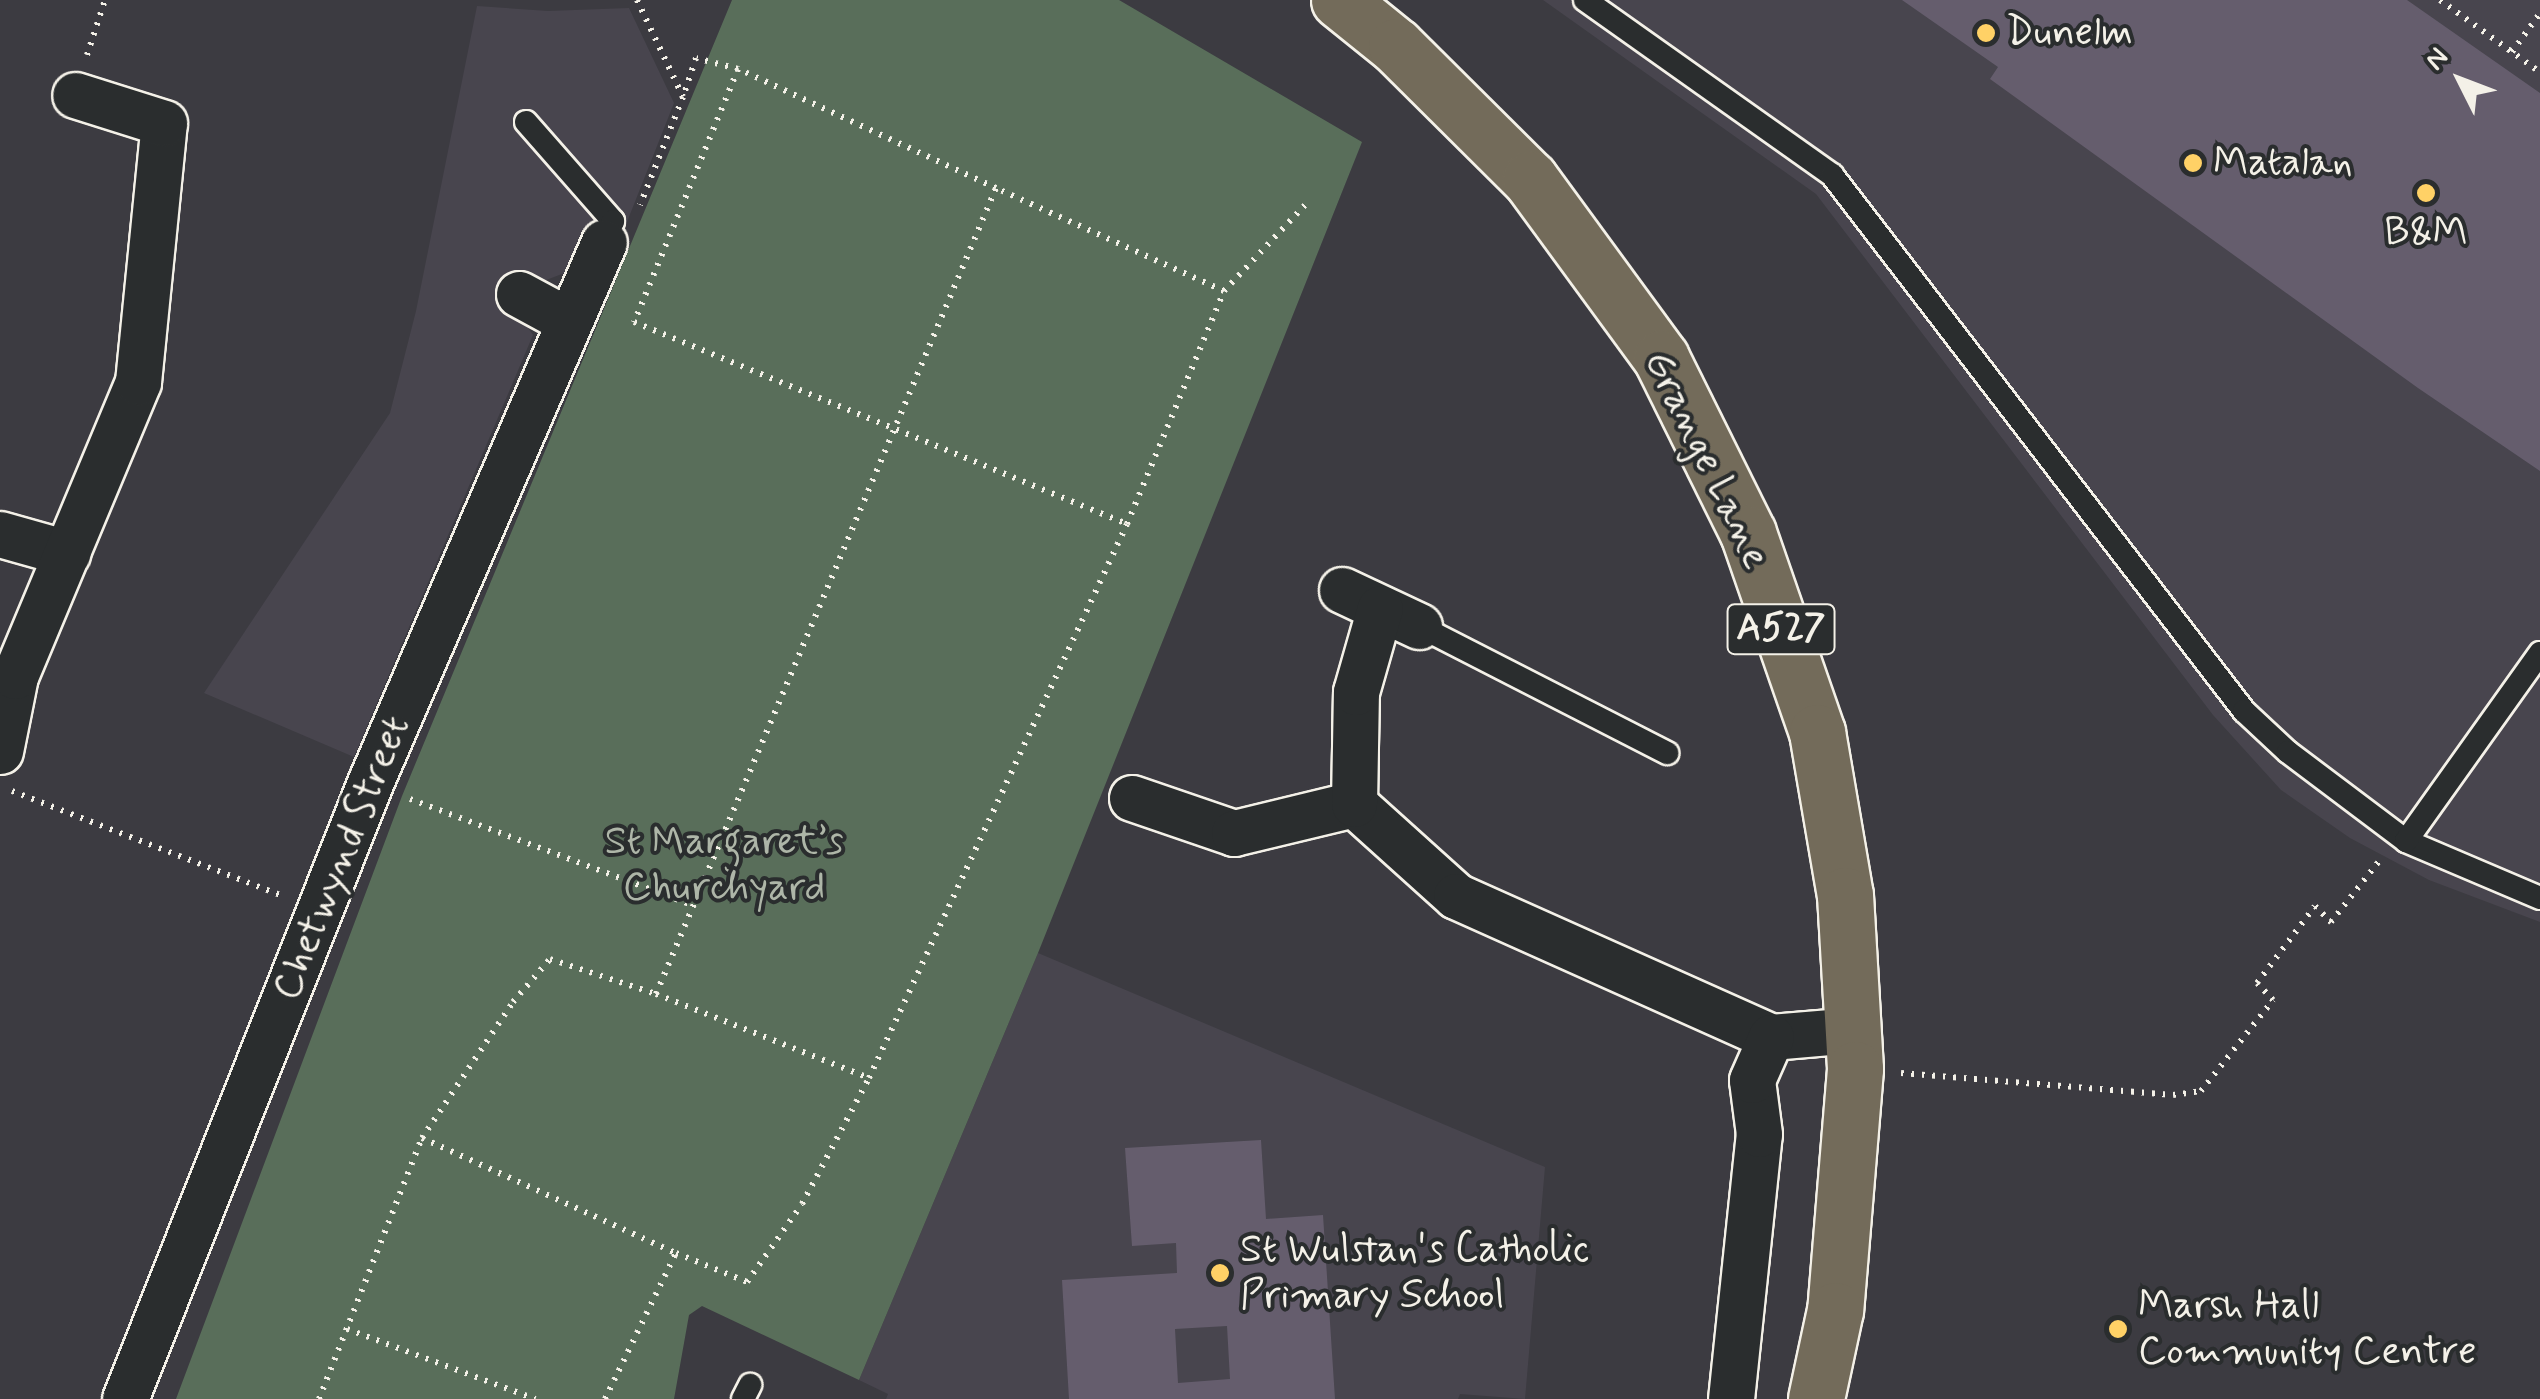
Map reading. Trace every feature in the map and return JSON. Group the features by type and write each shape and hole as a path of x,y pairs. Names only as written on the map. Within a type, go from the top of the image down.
{"highway":[{"name":"Grange Lane","path":"1339,0 1396,46 1530,179 1661,358 1748,534 1817,732 1845,895 1853,1049 1835,1310 1816,1399"}],"street":[{"path":"0,751 15,676 138,382 164,124 75,95"},
{"name":"Chetwynd Street","path":"125,1399 370,784 604,242"},
{"path":"518,294 569,321"},
{"path":"0,534 66,552"},
{"path":"1380,608 1356,692 1354,804 1456,896 1771,1037 1853,1049"},
{"path":"1132,798 1234,833 1354,804"},
{"path":"1732,1399 1759,1134 1752,1080 1771,1037"}],"lane":[{"path":"1585,0 1832,175 2244,710 2288,752 2406,841 2468,871 2540,898"},
{"path":"526,122 613,222 604,242"},
{"path":"1380,608 1667,753"},
{"path":"2406,841 2540,653"}],"path":[{"path":"75,95 104,0"},
{"path":"637,0 684,97"},
{"path":"2440,0 2540,72"},
{"path":"2512,52 2540,13"},
{"path":"604,242 627,236 696,58 738,69 1224,292"},
{"path":"738,69 634,322 1127,524"},
{"path":"656,994 898,431 996,188"},
{"path":"422,1138 747,1282 802,1204 868,1078 1127,524 1224,292 1307,203"},
{"path":"370,784 695,906"},
{"path":"0,786 319,910"},
{"path":"1853,1049 2173,1095 2201,1090 2274,1000 2257,983 2315,906 2331,922 2381,859 2406,841"},
{"path":"319,1399 422,1138 513,1002 550,959 656,994 868,1078"},
{"path":"605,1399 676,1252"},
{"path":"347,1329 535,1399"}],"shaded area":[{"path":"1543,0 2540,0 2540,922 2429,880 2350,838 2281,790 2213,715 1816,194"},
{"path":"477,6 548,11 629,8 674,103 625,227 613,221 567,272 541,282 524,322 533,335 354,757 204,693 390,413 416,311"},
{"name":"St Wulstan's Catholic Primary School","path":"1038,953 1545,1167 1525,1399 1460,1394 1458,1399 886,1399 888,1394 859,1380"}],"green space":[{"name":"St Margaret’s Churchyard","path":"732,0 1119,0 1362,142 1038,953 859,1380 702,1306 689,1315 674,1399 176,1399 402,796"}],"building":[{"path":"1902,0 2407,0 2540,93 2540,471 2418,388 1990,79 1998,67"},
{"path":"1261,1140 1266,1219 1323,1215 1335,1399 1069,1399 1062,1280 1177,1273 1176,1243 1132,1246 1125,1148","holes":["1227,1326 1230,1379 1178,1383 1175,1329"]}],"place":[{"name":"Dunelm","path":"1986,33"},
{"name":"Matalan","path":"2193,163"},
{"name":"B&M","path":"2426,193"},
{"name":"St Wulstan's Catholic Primary School","path":"1220,1273"},
{"name":"Marsh Hall Community Centre","path":"2118,1329"}]}
